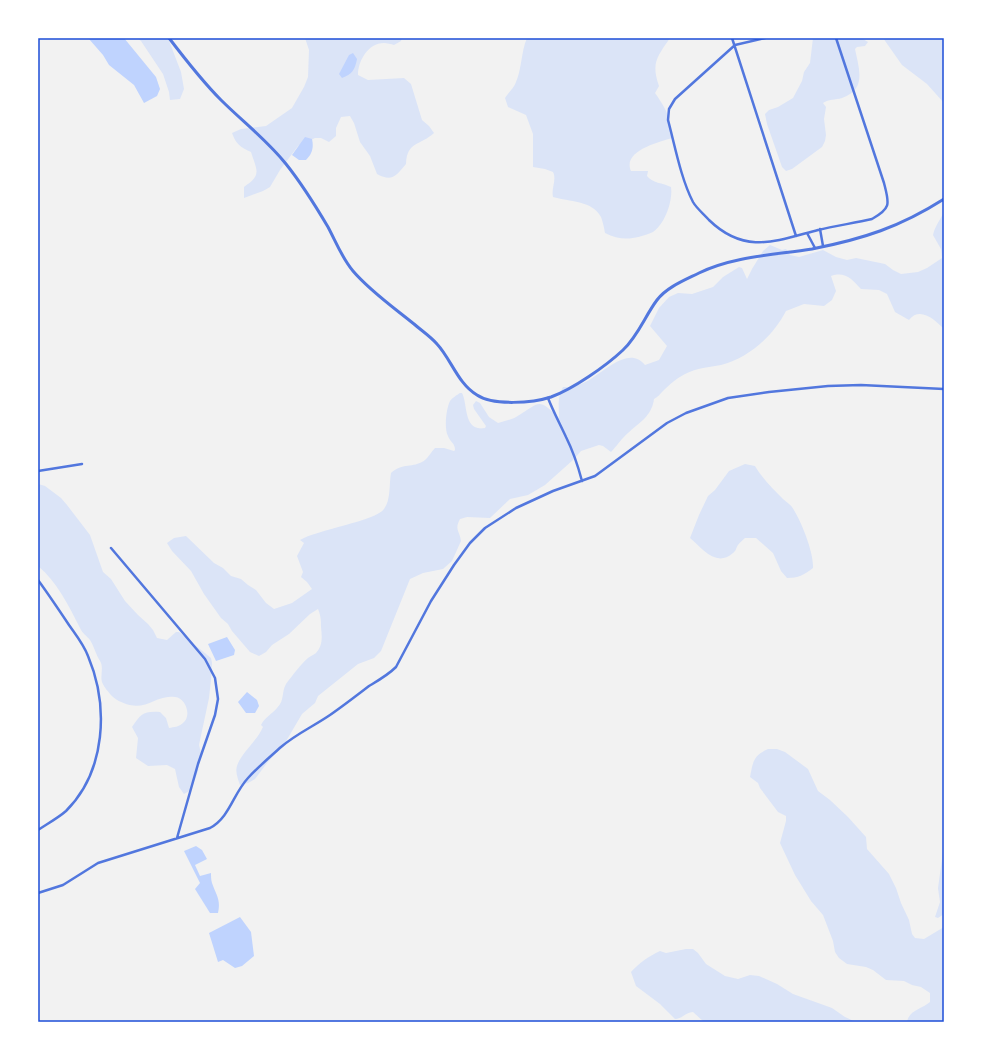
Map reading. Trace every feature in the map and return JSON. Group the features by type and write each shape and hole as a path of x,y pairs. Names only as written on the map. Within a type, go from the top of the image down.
{"street":[{"path":"169,38 184,58 220,98 284,161 311,197 353,271 430,336 440,348 465,386 479,397 493,401 514,402 548,398 561,393 591,375 623,350 638,332 656,302 663,294 674,286 714,266 729,261 815,248 866,236 893,227 920,214 944,199"},
{"path":"732,38 796,236"},
{"path":"765,38 735,45 675,99 669,109 668,120 687,188 694,203 716,226 733,237 748,242 762,243 783,240 820,229 872,219 885,211 888,202 877,163 836,38"},
{"path":"820,229 823,246"},
{"path":"807,233 815,248"},
{"path":"38,893 63,884 98,863 210,828 220,822 248,778 290,739 331,714 390,673 396,667 432,601 454,565 470,543 485,528 516,508 553,491 595,476 667,423 686,413 728,398 769,392 861,385 944,389"},
{"path":"548,398 569,444 582,481"},
{"path":"38,471 82,464"},
{"path":"111,548 205,660 215,678 218,699 177,838"},
{"path":"38,580 83,645 95,673 101,705 100,738 92,769 86,781 76,799 65,811 38,830"}],"shaded area":[{"path":"137,38 168,38 181,72 184,89 180,99 170,100 163,74 141,41"},
{"path":"305,38 402,38 401,41 394,45 385,43 378,44 369,49 362,59 358,70 358,75 368,80 404,78 411,84 422,120 434,133 415,145 409,151 406,164 396,175 386,178 377,174 370,156 360,142 354,123 350,116 341,117 336,128 336,136 329,142 321,138 315,138 298,146 280,170 270,187 244,198 244,187 256,176 256,168 251,152 239,145 232,133 241,129 266,126 292,108 308,77 309,50"},
{"path":"527,38 670,38 657,60 656,71 659,86 655,93 667,114 672,138 643,148 632,158 630,164 631,171 648,171 647,176 649,178 655,182 671,187 671,199 667,212 661,224 653,232 635,238 617,238 605,233 601,217 597,211 580,202 553,197 553,172 533,167 533,134 526,115 508,107 505,98 516,82"},
{"path":"813,38 863,39 868,42 865,46 857,47 855,49 859,78 855,89 850,94 842,98 823,103 826,107 824,119 826,135 822,147 792,169 786,171 782,167 765,114 769,110 778,107 793,98 802,81 804,72 810,63"},
{"path":"883,38 944,38 944,103 927,84 902,65"},
{"path":"944,212 944,329 923,314 913,316 909,320 895,312 887,294 879,290 861,289 851,279 844,275 831,276 836,291 832,300 824,306 804,304 786,311 781,320 767,337 759,345 741,357 721,365 694,370 670,384 654,399 648,415 626,435 611,452 599,445 581,451 545,485 528,495 510,499 490,518 467,517 460,519 457,528 461,541 452,561 443,569 423,573 410,579 381,651 374,658 358,664 318,696 315,703 302,714 285,743 255,779 240,785 236,771 239,761 257,737 263,727 261,725 263,722 279,705 286,684 302,663 316,653 320,647 322,638 320,614 318,609 310,614 289,634 259,656 250,652 228,624 221,618 204,594 191,571 172,551 167,543 174,538 186,536 214,563 223,568 231,576 241,579 256,590 266,603 274,609 292,603 312,589 301,577 303,572 297,556 304,543 300,540 308,536 370,518 379,513 384,509 388,501 391,473 399,468 418,464 424,461 435,448 444,448 454,451 454,446 446,429 447,409 450,401 460,393 462,393 464,398 470,422 473,426 478,428 485,428 486,426 474,409 473,405 476,401 480,403 489,417 498,423 514,418 538,404 542,404 559,418 559,399 563,387 574,387 583,383 620,360 627,358 639,360 645,365 659,360 667,346 650,326 659,308 669,297 678,293 692,294 713,287 723,277 739,267 742,268 747,279 763,251 770,245 782,250 786,249 790,255 799,257 823,250 836,257 847,260 856,258 885,264 901,274 918,272 942,258 941,249 933,235"},
{"path":"745,464 755,466 761,475 796,513 803,528 813,562 813,568 804,574 798,577 787,578 781,571 773,553 756,538 745,538 734,552 727,557 721,558 710,555 690,538 708,496 715,490 729,471"},
{"path":"38,484 45,486 61,498 67,505 90,535 103,572 111,579 125,601 153,630 157,638 167,640 176,632 179,632 211,658 212,663 209,698 199,745 201,753 198,771 191,790 184,794 179,787 175,769 167,765 148,766 136,758 138,738 132,727 140,716 150,712 160,712 166,718 169,728 178,726 186,720 187,712 185,704 179,698 169,697 146,704 133,706 116,699 105,688 102,682 101,663 91,642 81,630 57,587 38,566"},
{"path":"768,749 777,749 785,752 808,769 818,791 848,817 866,837 867,849 889,874 896,888 909,920 912,934 915,938 924,939 944,927 944,1022 907,1022 908,1018 913,1012 930,1002 930,993 921,987 904,981 886,980 873,970 866,967 847,964 839,958 835,952 833,941 823,915 811,901 795,875 780,843 786,816 778,812 758,783 750,777 754,760 759,754"},
{"path":"944,834 944,914 938,918 935,917 940,902 938,888"},
{"path":"693,949 706,964 725,976 738,979 750,975 759,976 777,984 793,994 832,1008 845,1017 856,1022 704,1022 693,1012 675,1019 660,1004 636,986 631,972 644,960 660,951 666,953"}],"water":[{"path":"124,38 156,77 160,89 157,96 144,103 134,85 109,65 103,55 89,39"},
{"path":"353,53 357,59 354,69 351,73 342,78 339,74 349,55"},
{"path":"305,137 312,139 312,151 306,160 299,160 292,155"},
{"path":"227,637 235,650 234,655 216,661 208,644"},
{"path":"247,692 257,700 259,706 255,713 246,713 238,702"},
{"path":"196,846 202,850 207,859 195,865 200,876 211,873 212,882 218,897 218,913 210,913 195,889 200,883 184,851"},
{"path":"240,917 251,932 254,956 242,966 235,968 223,960 218,962 209,933"}]}
